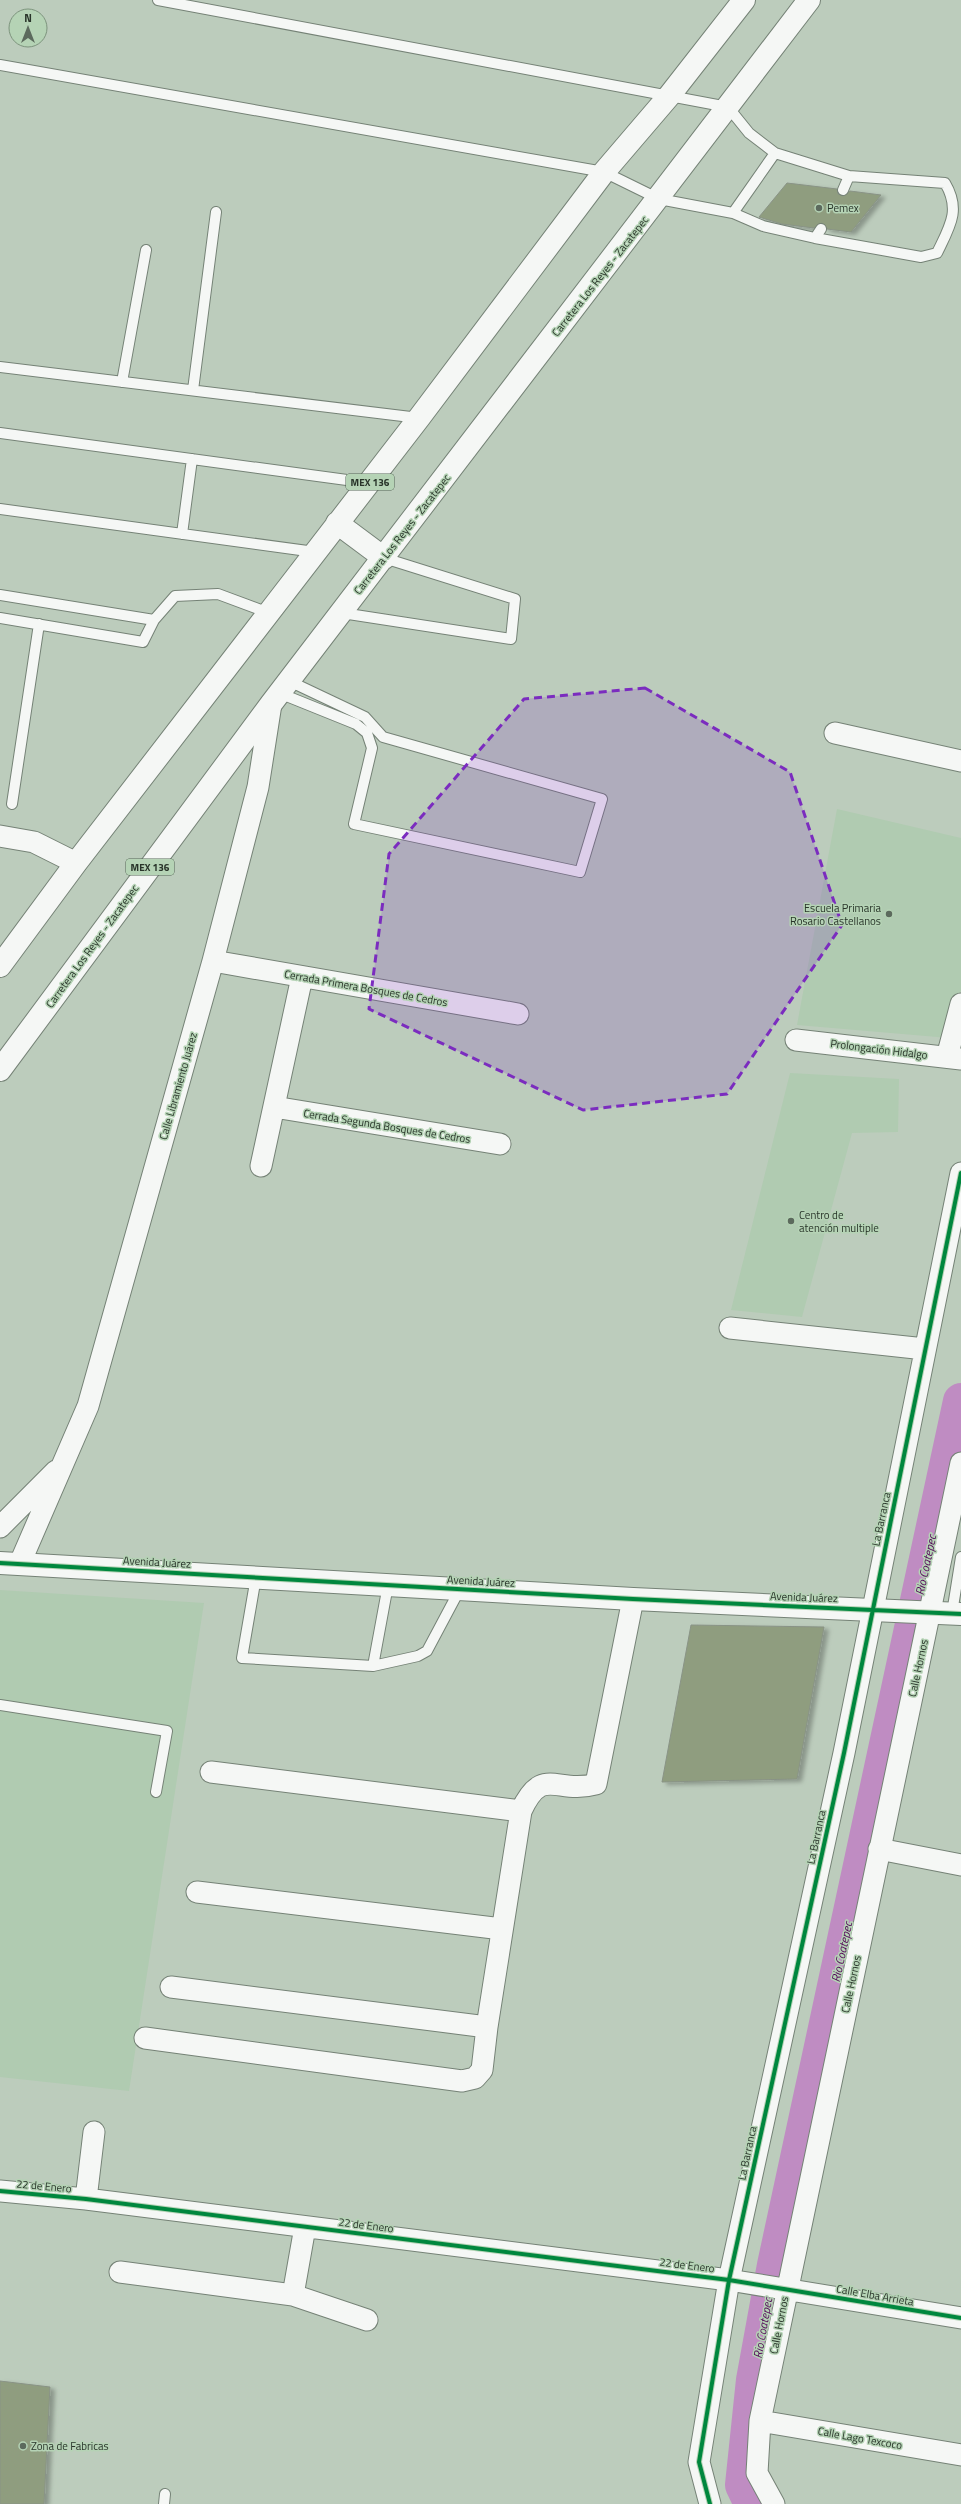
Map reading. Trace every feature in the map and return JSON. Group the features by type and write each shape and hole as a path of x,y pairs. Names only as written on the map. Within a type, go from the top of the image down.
{"main road":[{"name":"MEX 136","path":"0,966 76,863 419,418 604,172 669,96 744,0"},
{"name":"Carretera Los Reyes - Zacatepec","path":"0,1070 280,693 659,199 809,0"},
{"path":"337,523 384,558"},
{"name":"Avenida Juárez","path":"10,1563 633,1599 956,1613"}],"street":[{"name":"Calle Libramiento Juárez","path":"10,1563 65,1462 88,1406 213,961 258,787 280,693"},
{"path":"835,733 961,761"},
{"path":"0,836 34,842 76,863"},
{"name":"Cerrada Primera Bosques de Cedros","path":"213,961 518,1014"},
{"path":"262,1166 302,977"},
{"path":"954,1058 961,1004"},
{"name":"Prolongación Hidalgo","path":"796,1040 954,1058"},
{"name":"Cerrada Segunda Bosques de Cedros","path":"274,1108 500,1144"},
{"name":"La Barranca","path":"710,2504 699,2462 732,2280 844,1753 882,1609 925,1349 961,1173"},
{"path":"730,1328 925,1349"},
{"name":"Calle Libramiento Juárez","path":"0,1527 65,1462"},
{"name":"Calle Hornos","path":"774,2504 757,2473 760,2421 783,2288 879,1849 927,1612 961,1463"},
{"path":"144,2038 462,2081 475,2078 482,2070 486,2027 521,1811 529,1794 536,1786 548,1783 580,1789 596,1784 633,1599"},
{"path":"211,1772 521,1811"},
{"path":"879,1849 961,1865"},
{"path":"197,1892 502,1929"},
{"path":"171,1987 486,2027"},
{"path":"86,2199 94,2132"},
{"name":"22 de Enero","path":"0,2191 86,2199 305,2226 732,2280 783,2288"},
{"path":"293,2295 305,2226"},
{"path":"120,2272 293,2295 367,2320"},
{"name":"Calle Elba Arrieta","path":"783,2288 961,2318"},
{"name":"Calle Lago Texcoco","path":"760,2421 961,2455"}],"lane":[{"path":"0,66 604,172 659,199 733,213 763,226 815,238 921,257 937,253 958,209 955,194 945,184 849,176 775,153 748,133 728,107 158,0"},
{"path":"733,213 775,153"},
{"path":"843,190 849,176"},
{"path":"193,390 216,212"},
{"path":"815,238 821,229"},
{"path":"122,382 146,250"},
{"path":"0,367 419,418"},
{"path":"0,433 369,482"},
{"path":"182,534 192,459"},
{"path":"0,509 315,552"},
{"path":"342,613 511,639 515,599 384,558"},
{"path":"0,618 143,642 154,620 175,596 218,594 269,613"},
{"path":"0,595 154,620"},
{"path":"12,804 39,624"},
{"path":"280,693 364,717 383,737 602,799 580,872 354,824 372,748 367,733 350,721 280,693"},
{"path":"956,1613 961,1558"},
{"path":"256,1577 242,1658 373,1666 418,1656 427,1651 460,1589"},
{"path":"373,1666 388,1585"},
{"path":"0,1705 167,1731 156,1792"}],"highlighted area":[{"path":"645,688 790,772 842,925 727,1094 583,1110 369,1009 389,854 524,699"}],"shaded area":[{"name":"Escuela Primaria Rosario Castellanos","path":"837,809 961,838 961,990 949,1038 797,1025"},
{"name":"Centro de atención multiple","path":"790,1073 899,1079 898,1132 852,1133 802,1317 731,1310"},
{"path":"0,1590 204,1603 129,2091 0,2077"}],"building":[{"name":"Pemex","path":"787,183 837,189 838,194 843,196 850,191 881,195 851,232 827,229 822,223 814,228 782,224 759,217"},
{"path":"691,1625 824,1627 797,1779 662,1782"},
{"name":"Zona de Fabricas","path":"0,2381 50,2387 44,2504 0,2504"}],"waterway":[{"name":"Rio Coatepec","path":"752,2504 743,2485 754,2380 775,2265 961,1401"}],"cycle path":[{"path":"710,2504 699,2462 729,2280 844,1753 961,1173"},
{"path":"0,1563 633,1599 961,1614"},
{"path":"0,2191 86,2199 729,2280 961,2318"}],"place":[{"name":"Pemex","path":"819,208"},
{"name":"Escuela Primaria Rosario Castellanos","path":"889,914"},
{"name":"Centro de atención multiple","path":"791,1221"},
{"name":"Zona de Fabricas","path":"23,2446"}]}
